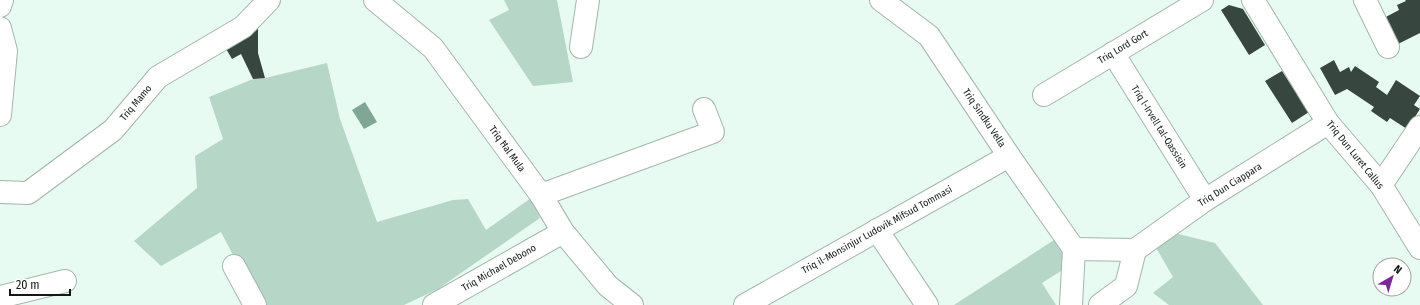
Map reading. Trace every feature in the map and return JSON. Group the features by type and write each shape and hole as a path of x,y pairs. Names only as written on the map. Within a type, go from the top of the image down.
{"street":[{"path":"0,6 2,0"},
{"name":"Triq Mamo","path":"0,192 28,193 113,130 158,77 244,28 269,0"},
{"name":"Triq Ħal Mula","path":"375,0 432,48 541,195 563,232 608,286 632,305"},
{"path":"582,47 588,0"},
{"name":"Triq Sindku Vella","path":"881,0 929,36 1009,156 1074,249"},
{"name":"Triq Lord Gort","path":"1044,95 1202,0"},
{"name":"Triq Dun Luret Callus","path":"1253,0 1328,123 1381,185 1420,248"},
{"path":"1365,0 1388,47"},
{"path":"0,28 6,51 0,115"},
{"name":"Triq l-Irvell tal-Qassisin","path":"1113,53 1205,200"},
{"path":"541,195 713,132 704,109"},
{"name":"Triq Dun Ciappara","path":"1134,250 1205,200 1328,123"},
{"path":"1381,185 1420,127"},
{"name":"Triq il-Monsinjur Ludovik Mifsud Tommasi","path":"745,305 1009,156"},
{"path":"877,230 927,305"},
{"name":"Triq Michael Debono","path":"434,305 563,232"},
{"path":"1070,305 1074,249 1134,250 1126,286 1100,305"},
{"path":"234,266 255,305"},
{"path":"0,297 65,281"}],"shaded area":[{"path":"504,0 557,0 573,82 533,86 489,20 509,10"},
{"path":"327,63 340,119 377,222 453,200 468,199 486,230 531,198 540,218 438,289 404,305 259,305 221,232 161,266 134,241 197,188 195,156 223,139 209,97 253,79 265,78"},
{"path":"365,102 377,122 364,129 352,110"},
{"path":"1174,233 1215,243 1263,305 1169,305 1153,293 1173,277 1155,246"},
{"path":"1054,240 1066,255 1064,269 1042,283 1056,305 954,305"}],"building":[{"path":"1405,0 1420,0 1420,33 1394,46 1382,19 1399,10 1397,5 1406,1"},
{"path":"1229,5 1243,9 1265,45 1249,55 1221,10"},
{"path":"258,28 258,53 265,78 253,79 241,54 232,59 225,47"},
{"path":"1334,60 1340,72 1349,67 1351,72 1355,66 1379,82 1376,87 1387,95 1396,80 1420,96 1414,105 1420,109 1407,129 1390,118 1387,122 1371,111 1374,107 1347,89 1335,95 1320,68"},
{"path":"1282,71 1309,112 1292,123 1265,81"}]}
